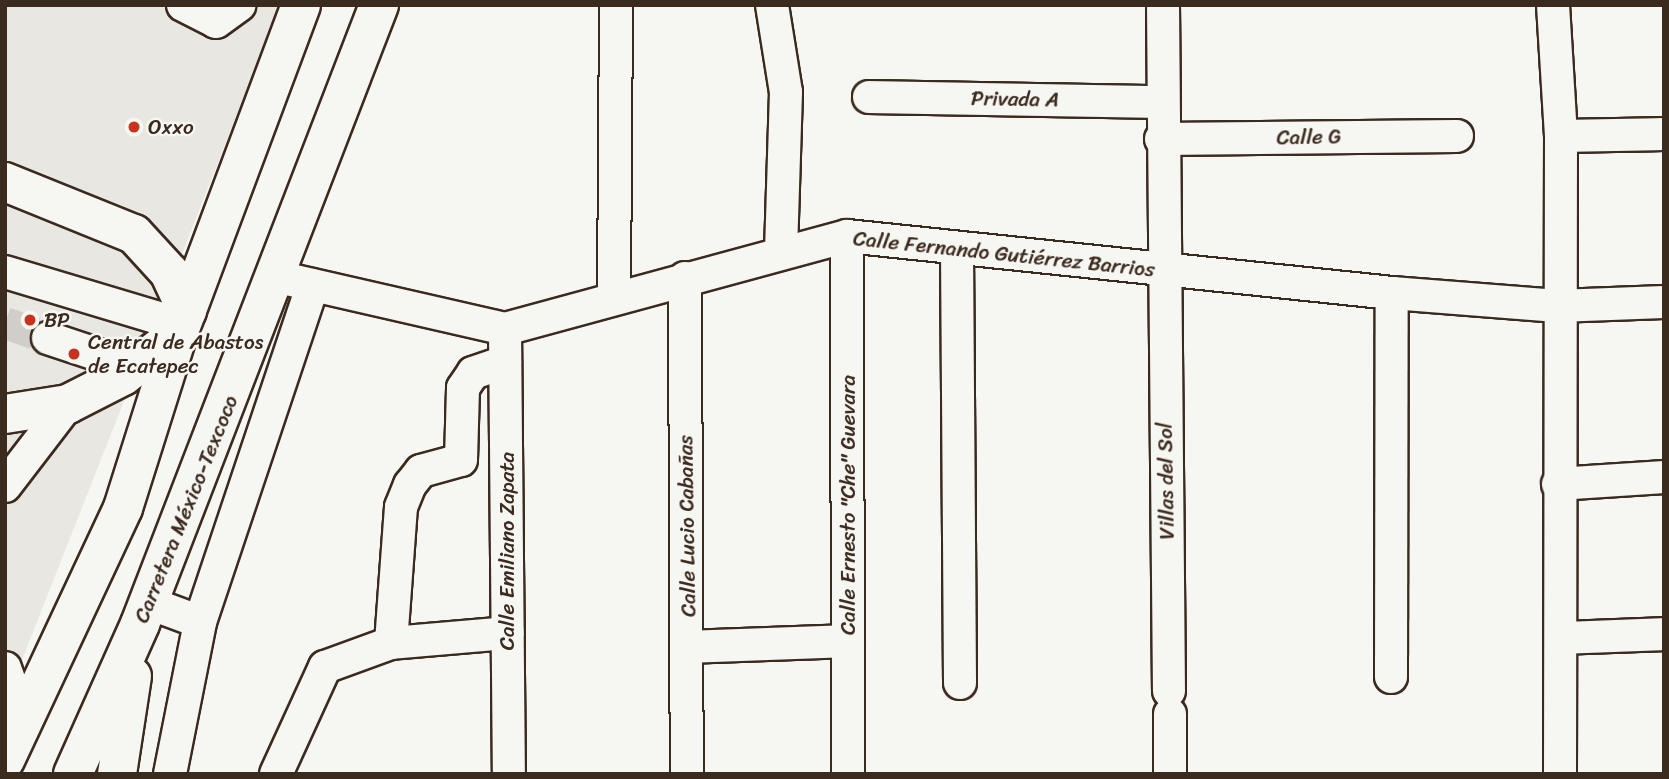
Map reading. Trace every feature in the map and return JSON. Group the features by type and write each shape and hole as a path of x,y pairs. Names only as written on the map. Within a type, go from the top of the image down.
{"highway":[{"path":"5,760 122,508 182,323 301,5"},
{"name":"Carretera México-Texcoco","path":"73,774 144,613 204,464 296,281 379,5"},
{"path":"5,182 134,234 161,261 182,323"},
{"path":"5,414 68,404 135,367 182,323"},
{"path":"117,774 144,613"}],"street":[{"path":"199,9 216,22 239,5"},
{"path":"614,295 616,5"},
{"path":"772,5 786,92 780,251"},
{"name":"Villas del Sol","path":"1163,5 1161,139 1170,774"},
{"path":"1553,5 1561,136 1557,306 1562,638 1560,774"},
{"name":"Privada A","path":"869,97 1161,102"},
{"path":"1561,136 1664,134"},
{"name":"Calle G","path":"1161,139 1457,136"},
{"name":"Calle Fernando Gutiérrez Barrios","path":"505,329 614,295 847,236 957,250 1392,293 1557,306 1664,302"},
{"name":"Calle Ernesto \"Che\" Guevara","path":"847,236 848,774"},
{"path":"957,250 960,683"},
{"path":"5,272 182,323"},
{"name":"Calle Lucio Cabañas","path":"685,278 687,774"},
{"path":"170,774 200,622 249,475 296,281 505,329"},
{"path":"1391,677 1392,293"},
{"name":"Calle Emiliano Zapata","path":"505,329 509,774"},
{"path":"48,338 135,367"},
{"path":"391,643 401,507 410,485 421,471 461,460 463,388 473,373 505,362"},
{"path":"5,486 68,404"},
{"path":"204,464 249,475"},
{"path":"1558,484 1664,477"},
{"path":"144,613 200,622"},
{"path":"276,774 325,667 391,643 508,633"},
{"path":"1562,638 1664,634"},
{"path":"688,647 848,641"},
{"path":"5,668 24,722"}],"shaded area":[{"name":"Central de Abastos de Ecatepec","path":"5,5 280,5 5,703"}],"tunnel":[{"path":"5,323 48,338"}],"place":[{"name":"Oxxo","path":"134,127"},
{"name":"BP","path":"30,320"},
{"name":"Central de Abastos de Ecatepec","path":"74,354"}]}
